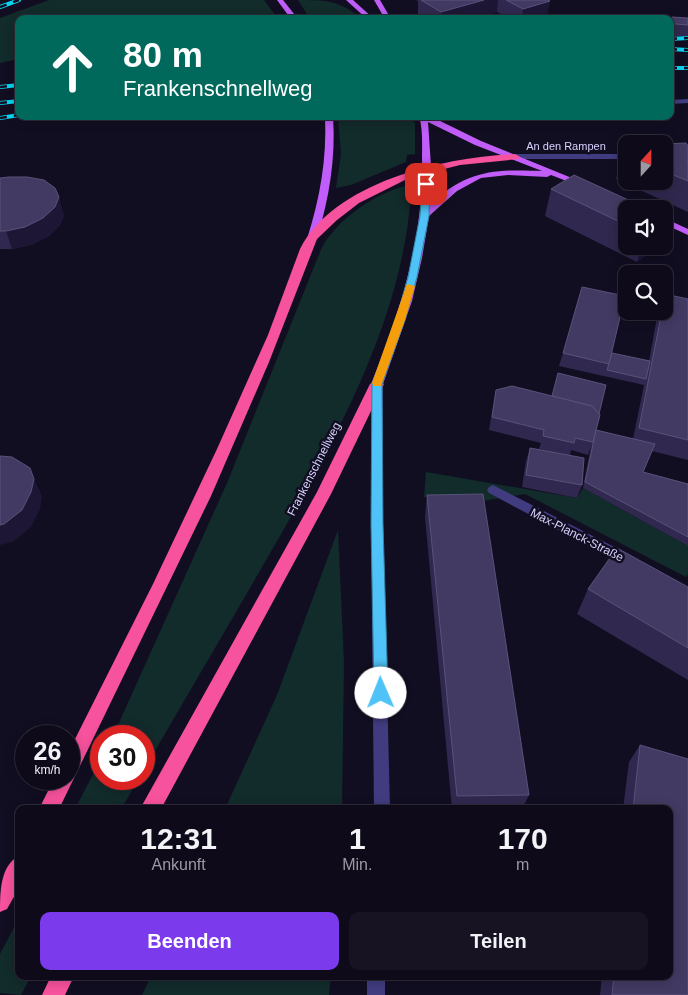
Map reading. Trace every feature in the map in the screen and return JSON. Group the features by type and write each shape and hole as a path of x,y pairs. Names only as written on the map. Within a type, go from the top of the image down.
{"highway":[{"path":"80,748 135,639 215,470 282,316 312,239 335,217 382,186 427,169 470,159 516,157"},
{"name":"Frankenschnellweg","path":"152,805 324,494 377,384"},
{"path":"51,805 58,790"},
{"path":"0,902 15,874"},
{"path":"53,995 61,980"}],"main road":[{"path":"280,0 291,15"},
{"path":"349,0 366,15"},
{"path":"377,0 386,15"},
{"path":"312,239 328,180 329,120"},
{"name":"Frankenschnellweg","path":"377,384 405,303 424,216 427,169 426,120"},
{"name":"An den Rampen","path":"432,120 478,144 516,157"},
{"path":"516,157 595,190"},
{"path":"424,216 452,188 476,176 505,172 558,174"},
{"path":"673,225 688,232"}],"street":[{"path":"674,102 688,101"},
{"name":"An den Rampen","path":"516,157 618,157"},
{"path":"377,384 377,524 382,805"},
{"name":"Max-Planck-Straße","path":"492,490 645,570"},
{"path":"376,980 376,995"}],"green space":[{"path":"49,0 264,0 275,15 15,15 15,60 0,63 0,18"},
{"path":"298,0 332,2 356,15 307,15"},
{"path":"338,120 412,120 415,123 415,154 407,155 406,162 351,185 336,188 341,154"},
{"path":"405,186 411,191 405,240 394,290 378,338 358,386 312,480 155,751 155,725 118,725 227,483 322,247 337,227 358,209 369,201"},
{"path":"426,472 577,498 583,488 688,546 688,574 686,577 525,494 477,502 424,497"},
{"path":"338,530 344,662 342,805 227,805 277,695"},
{"path":"90,780 90,790 132,790 123,805 77,805"},
{"path":"15,926 15,980 29,980 21,995 0,993 0,954"},
{"path":"149,980 331,980 329,995 142,995"}],"building":[{"path":"421,0 484,0 441,12"},
{"path":"506,0 547,0 550,1 523,9"},
{"path":"674,17 688,18 688,25 675,24"},
{"path":"686,143 688,146 688,181 673,175 673,144"},
{"path":"574,175 628,200 618,200 618,221 551,189"},
{"path":"27,177 44,180 55,188 59,197 55,207 43,218 25,227 0,231 0,178"},
{"path":"582,287 618,295 619,320 609,364 563,353"},
{"path":"673,296 688,299 688,440 639,428 660,320 673,320"},
{"path":"612,353 650,361 646,379 607,370"},
{"path":"558,373 606,385 599,414 592,406 552,396"},
{"path":"512,386 592,406 600,415 593,442 575,438 574,443 543,436 544,430 492,417 496,390"},
{"path":"596,430 655,444 643,472 688,484 688,537 585,482"},
{"path":"530,448 584,458 582,485 526,475"},
{"path":"0,456 12,457 30,468 34,479 31,492 22,510 0,525"},
{"path":"483,494 529,795 457,796 427,495"},
{"path":"617,548 688,587 688,648 588,589"},
{"path":"640,745 688,759 688,995 612,995 614,980 673,980 673,805 633,805"}],"railway":[{"path":"0,7 19,0"},
{"path":"674,39 688,38"},
{"path":"674,49 688,50"},
{"path":"674,68 688,68"},
{"path":"0,87 15,85"},
{"path":"0,103 15,101"},
{"path":"0,118 15,116"}],"slow traffic":[{"path":"377,383 387,360 410,286"}],"route":[{"path":"381,693 376,469 377,384 387,360 412,277 423,228 426,184"}]}
